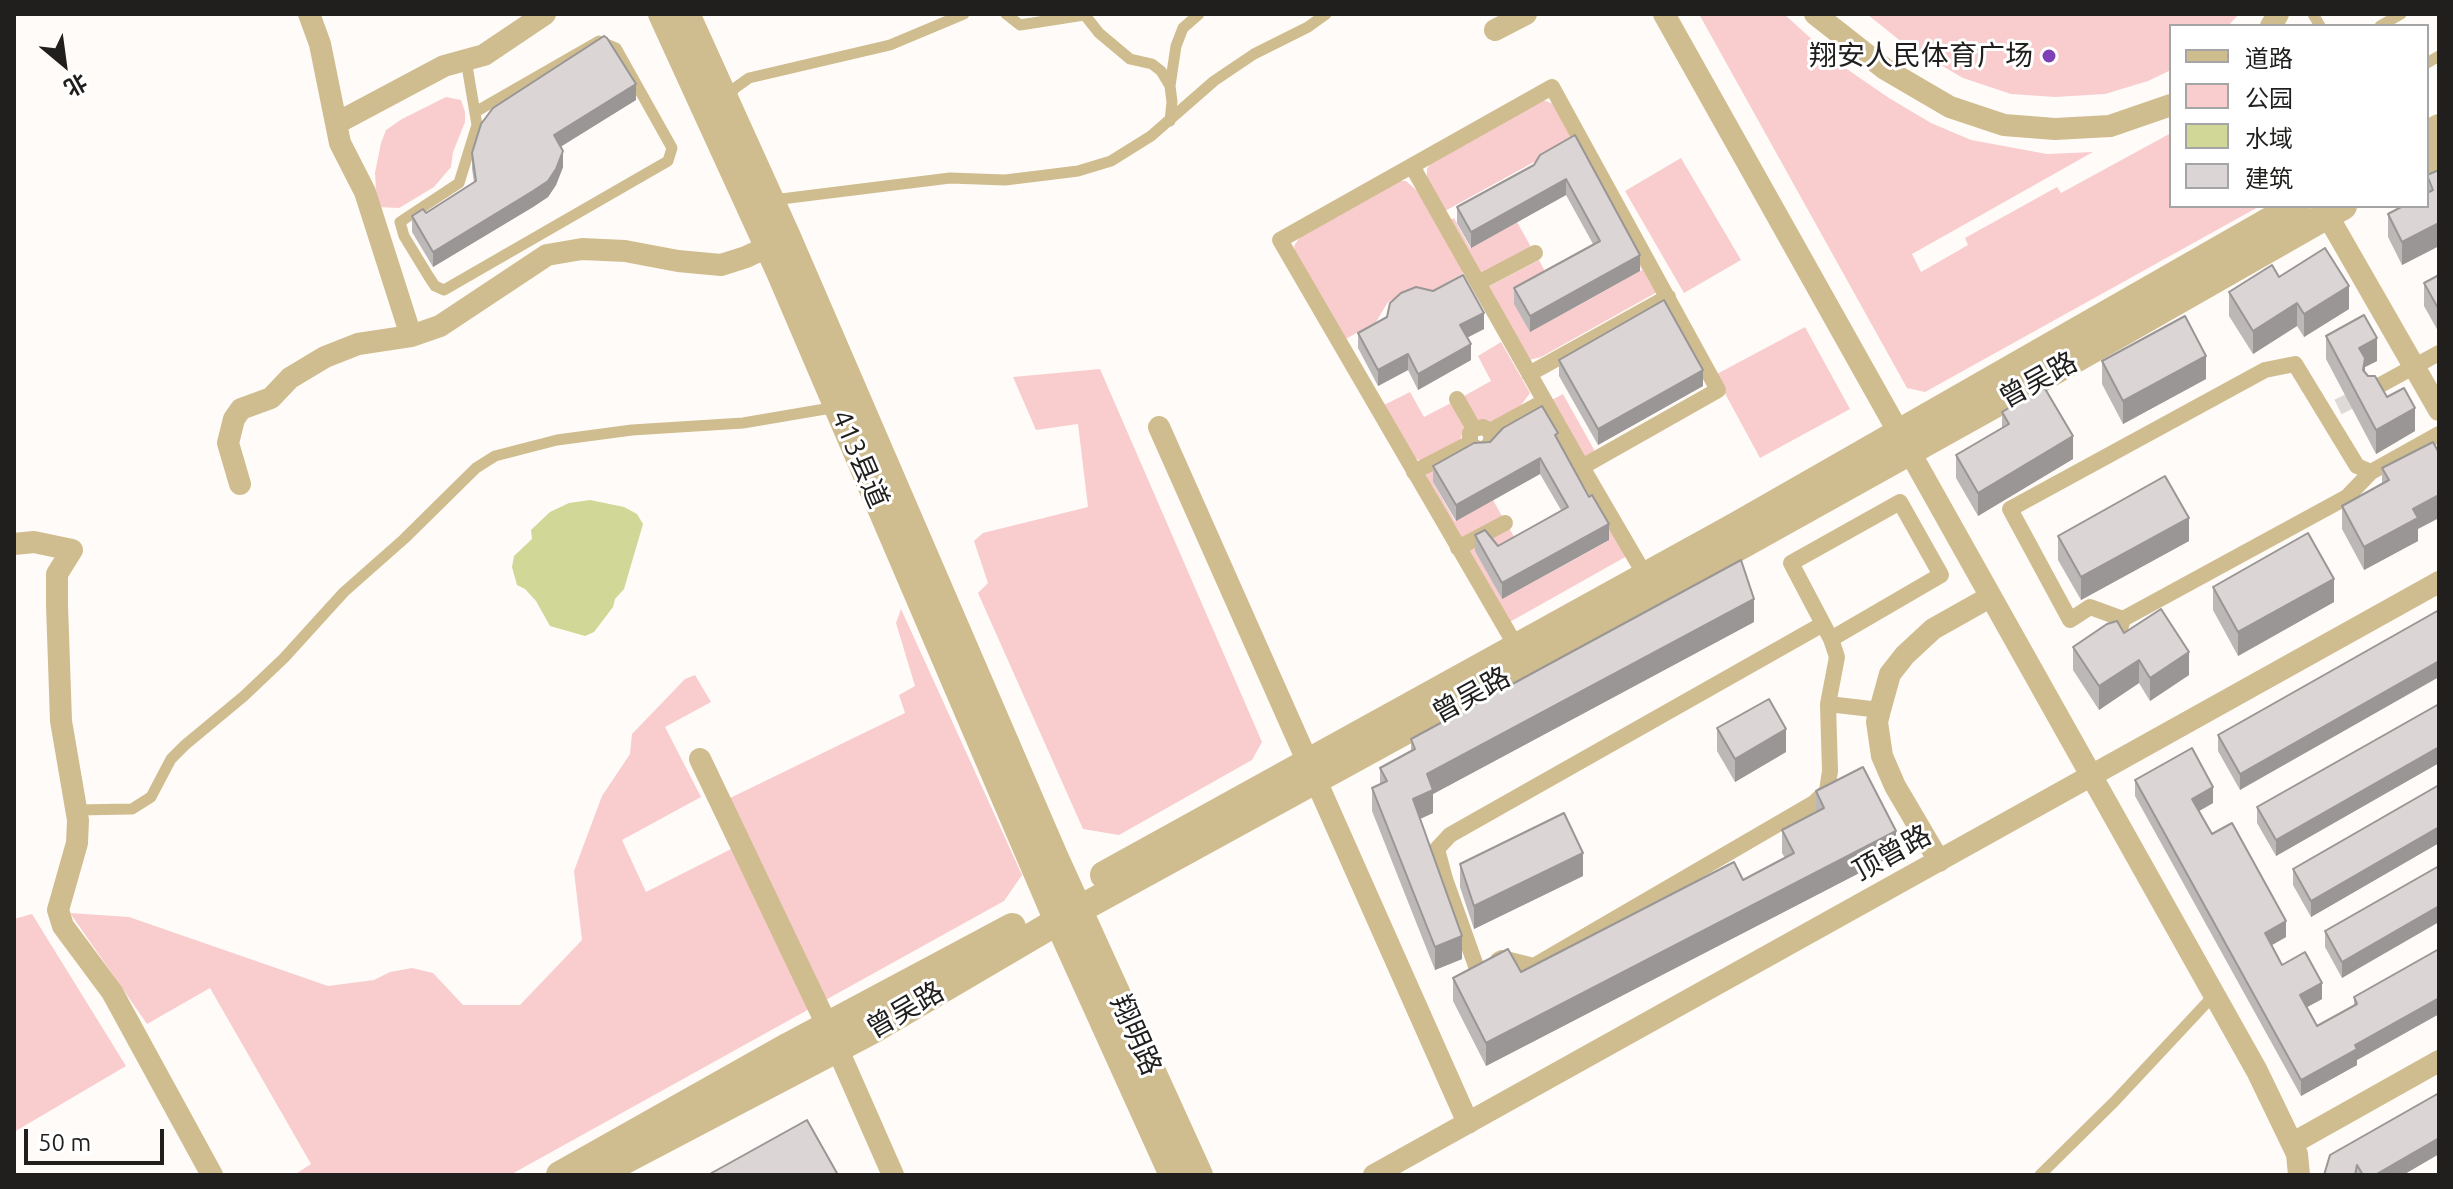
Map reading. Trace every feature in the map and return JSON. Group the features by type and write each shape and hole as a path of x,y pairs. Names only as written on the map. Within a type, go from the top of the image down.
{"street":[{"path":"309,14 320,44 340,143 365,192 411,336"},
{"path":"337,123 444,66 484,55 545,14"},
{"name":"413县道","path":"662,14 717,109 760,202 1041,827 1065,908"},
{"name":"413县道","path":"686,14 717,109"},
{"path":"1495,30 1526,14"},
{"path":"1664,14 2214,995 2293,1143 2299,1175"},
{"path":"1815,14 1885,69 1950,107 2004,125 2055,129 2110,126 2169,106"},
{"path":"1516,646 1280,240 1552,87 1718,390 1582,467"},
{"path":"1412,166 1448,215 1478,283 1645,575"},
{"name":"曾吴路","path":"1311,772 1516,646 1645,575 1904,443 2293,208"},
{"path":"2330,209 2439,410"},
{"name":"曾吴路","path":"596,1175 832,1037 2330,209"},
{"path":"240,484 228,443 234,419 241,409 271,398 290,378 325,357 358,344 411,336 440,326 547,255 582,249 721,265 778,242"},
{"name":"413县道","path":"778,242 837,407 1065,908"},
{"path":"1478,283 1535,253"},
{"path":"1529,374 1668,297"},
{"path":"2373,389 2439,353"},
{"path":"2123,619 2090,607 2070,620 2010,509 2265,370 2295,364 2332,410 2357,466 2371,472"},
{"path":"1457,399 1478,434"},
{"path":"1414,472 1478,434 1545,401"},
{"path":"1159,427 1468,1123"},
{"path":"2109,636 2119,631 2123,619 2347,497 2371,472 2439,434"},
{"path":"1827,631 1791,563 1900,502 1941,575 1827,631 1450,835 1437,849 1471,969 1502,958 1534,966 1814,803 1827,791 1828,704 1837,657 1827,631"},
{"path":"1458,548 1505,523"},
{"path":"14,544 34,542 72,550 57,574 61,721 76,810 77,843 58,910 63,926 112,992 212,1175"},
{"name":"顶曾路","path":"1374,1175 2439,582"},
{"path":"1939,861 1895,786 1882,756 1877,722 1890,674 1905,655 1933,629 1990,597"},
{"path":"1828,704 1880,710"},
{"path":"700,759 832,1037 893,1175"},
{"name":"翔明路","path":"1065,908 1173,1175"},
{"name":"翔明路","path":"1065,908 1199,1175"},
{"name":"曾吴路","path":"560,1175 832,1037"},
{"path":"2293,1143 2439,1061"}],"lane":[{"path":"717,109 735,88 749,78 890,45 964,14"},
{"path":"1006,14 1020,25 1084,14 1099,33 1130,59 1152,64 1161,71 1170,86"},
{"path":"1170,122 1170,86 1176,46 1183,28 1182,14"},
{"path":"1183,28 1199,14"},
{"path":"760,202 950,178 1005,180 1078,171 1111,161 1170,122 1214,81 1254,54 1308,27 1326,14"},
{"path":"2384,24 2401,14"},
{"path":"466,60 477,125 459,183 400,222 404,236 429,277 435,286 444,290 668,161 672,148 616,48 599,41 477,111"},
{"path":"76,810 132,809 151,797 171,759 185,745 244,696 284,658 344,592 404,539 476,468 495,456 557,440 632,430 743,423 837,407"},
{"path":"2040,1175 2114,1102 2214,995"}],"green space":[{"path":"1699,14 1784,14 1838,63 1889,98 1931,123 1971,140 2047,154 2093,152 1912,254 1921,272 1968,245 1965,238 2057,187 2061,193 2169,134 2169,208 2256,208 1925,392 1907,388"},
{"name":"翔安人民体育广场","path":"1867,14 2239,14 2230,24 2169,24 2169,71 2105,94 2055,97 2011,94 1963,78 1903,43"},
{"path":"446,97 461,100 465,112 465,122 453,152 451,167 434,187 399,208 377,207 375,173 386,130"},
{"path":"1536,101 1558,106 1659,291 1541,357 1529,360 1486,288 1539,260 1551,283 1530,332 1642,270 1576,151 1539,171 1534,162 1445,211 1427,180 1427,169 1432,161"},
{"path":"1681,158 1741,260 1684,293 1625,191"},
{"path":"1395,181 1406,181 1423,196 1465,272 1433,290 1418,289 1398,296 1388,302 1376,322 1344,340 1296,256 1294,246 1300,237"},
{"path":"1454,218 1470,248 1517,222 1531,247 1480,274 1450,220"},
{"path":"1805,327 1850,409 1760,458 1715,375"},
{"path":"1501,342 1530,393 1519,408 1488,424 1476,419 1464,396 1491,381 1478,356"},
{"path":"1100,369 1262,742 1252,760 1119,835 1083,829 978,593 988,583 974,541 983,533 1088,507 1078,424 1036,430 1013,377"},
{"path":"1410,392 1424,417 1451,403 1464,428 1460,441 1421,461 1413,457 1384,405"},
{"path":"1563,394 1597,455 1584,462 1550,401"},
{"path":"1544,421 1433,482 1455,521 1493,500 1503,518 1460,542 1425,479 1428,471"},
{"path":"1608,523 1627,556 1508,623 1465,550 1508,526 1521,549 1480,558 1502,599 1608,541"},
{"path":"901,609 1022,875 1004,901 510,1175 294,1175 311,1164 210,988 147,1024 70,913 129,917 328,986 374,980 390,972 412,968 433,973 463,1005 520,1005 582,940 574,871 602,796 630,754 632,734 685,679 695,675 711,702 665,727 701,797 622,840 646,892 747,841 728,799 905,713 899,695 915,686 896,623"},
{"path":"32,914 126,1066 14,1132 14,919"}],"water":[{"path":"590,500 624,507 637,514 643,524 624,589 594,632 585,636 550,626 536,601 517,585 512,567 514,556 532,539 531,530 550,512 569,503"}],"building":[{"path":"604,36 636,84 554,135 563,151 548,181 433,252 412,216 423,209 426,213 476,181 472,153 481,124 493,108"},
{"path":"1575,135 1640,255 1530,316 1514,288 1600,241 1566,179 1471,232 1457,207 1534,165 1540,155"},
{"path":"2439,170 2439,223 2402,242 2388,214 2399,208 2429,208 2429,192 2433,190 2429,174"},
{"path":"2325,248 2349,286 2304,314 2297,303 2253,331 2229,292 2272,265 2279,277"},
{"path":"1463,275 1484,313 1460,325 1471,344 1418,374 1408,354 1378,370 1358,333 1387,317 1390,303 1401,293 1416,287 1433,291"},
{"path":"2439,275 2439,308 2438,308 2424,283"},
{"path":"1664,300 1703,370 1598,429 1559,360"},
{"path":"2364,315 2377,338 2359,348 2365,358 2363,370 2368,376 2375,376 2387,397 2404,388 2415,408 2376,430 2326,336"},
{"path":"2185,316 2206,356 2123,401 2102,361"},
{"path":"2044,387 2073,436 1978,493 1956,455 2009,424 2002,412"},
{"path":"1542,406 1589,497 1592,495 1609,524 1502,583 1475,535 1485,530 1498,546 1568,507 1540,458 1456,505 1433,466 1474,443 1490,442 1503,428"},
{"path":"2433,442 2439,453 2439,495 2413,509 2418,518 2364,547 2342,506 2389,480 2382,468"},
{"path":"2165,476 2189,518 2081,577 2058,536"},
{"path":"2308,533 2334,579 2238,632 2213,587"},
{"path":"1741,560 1754,599 1427,774 1433,790 1413,799 1462,936 1435,947 1372,788 1387,781 1380,768 1415,749 1411,739"},
{"path":"2161,609 2189,652 2150,678 2139,660 2099,686 2073,647 2107,624 2117,621 2124,633"},
{"path":"2439,610 2439,661 2240,774 2218,735"},
{"path":"1769,699 1786,729 1735,759 1717,728"},
{"path":"2439,704 2439,747 2276,840 2257,807"},
{"path":"2192,748 2213,787 2192,799 2212,834 2232,823 2286,921 2265,933 2282,965 2305,952 2322,983 2300,995 2317,1026 2357,1004 2354,997 2439,949 2439,998 2355,1045 2357,1049 2301,1080 2135,780"},
{"path":"1863,767 1896,831 1486,1043 1453,978 1508,949 1521,972 1734,862 1743,880 1794,853 1782,830 1824,808 1816,791"},
{"path":"2439,785 2439,827 2311,901 2293,869"},
{"path":"1564,813 1583,853 1474,906 1460,864"},
{"path":"2439,866 2439,906 2342,962 2325,931"},
{"path":"2439,1093 2439,1138 2375,1175 2363,1175 2357,1165 2355,1175 2324,1175 2330,1155"},
{"path":"807,1120 838,1175 708,1175"}],"tunnel":[{"path":"2338,407 2368,392"}],"place":[{"name":"翔安人民体育广场","path":"2049,56"}]}
